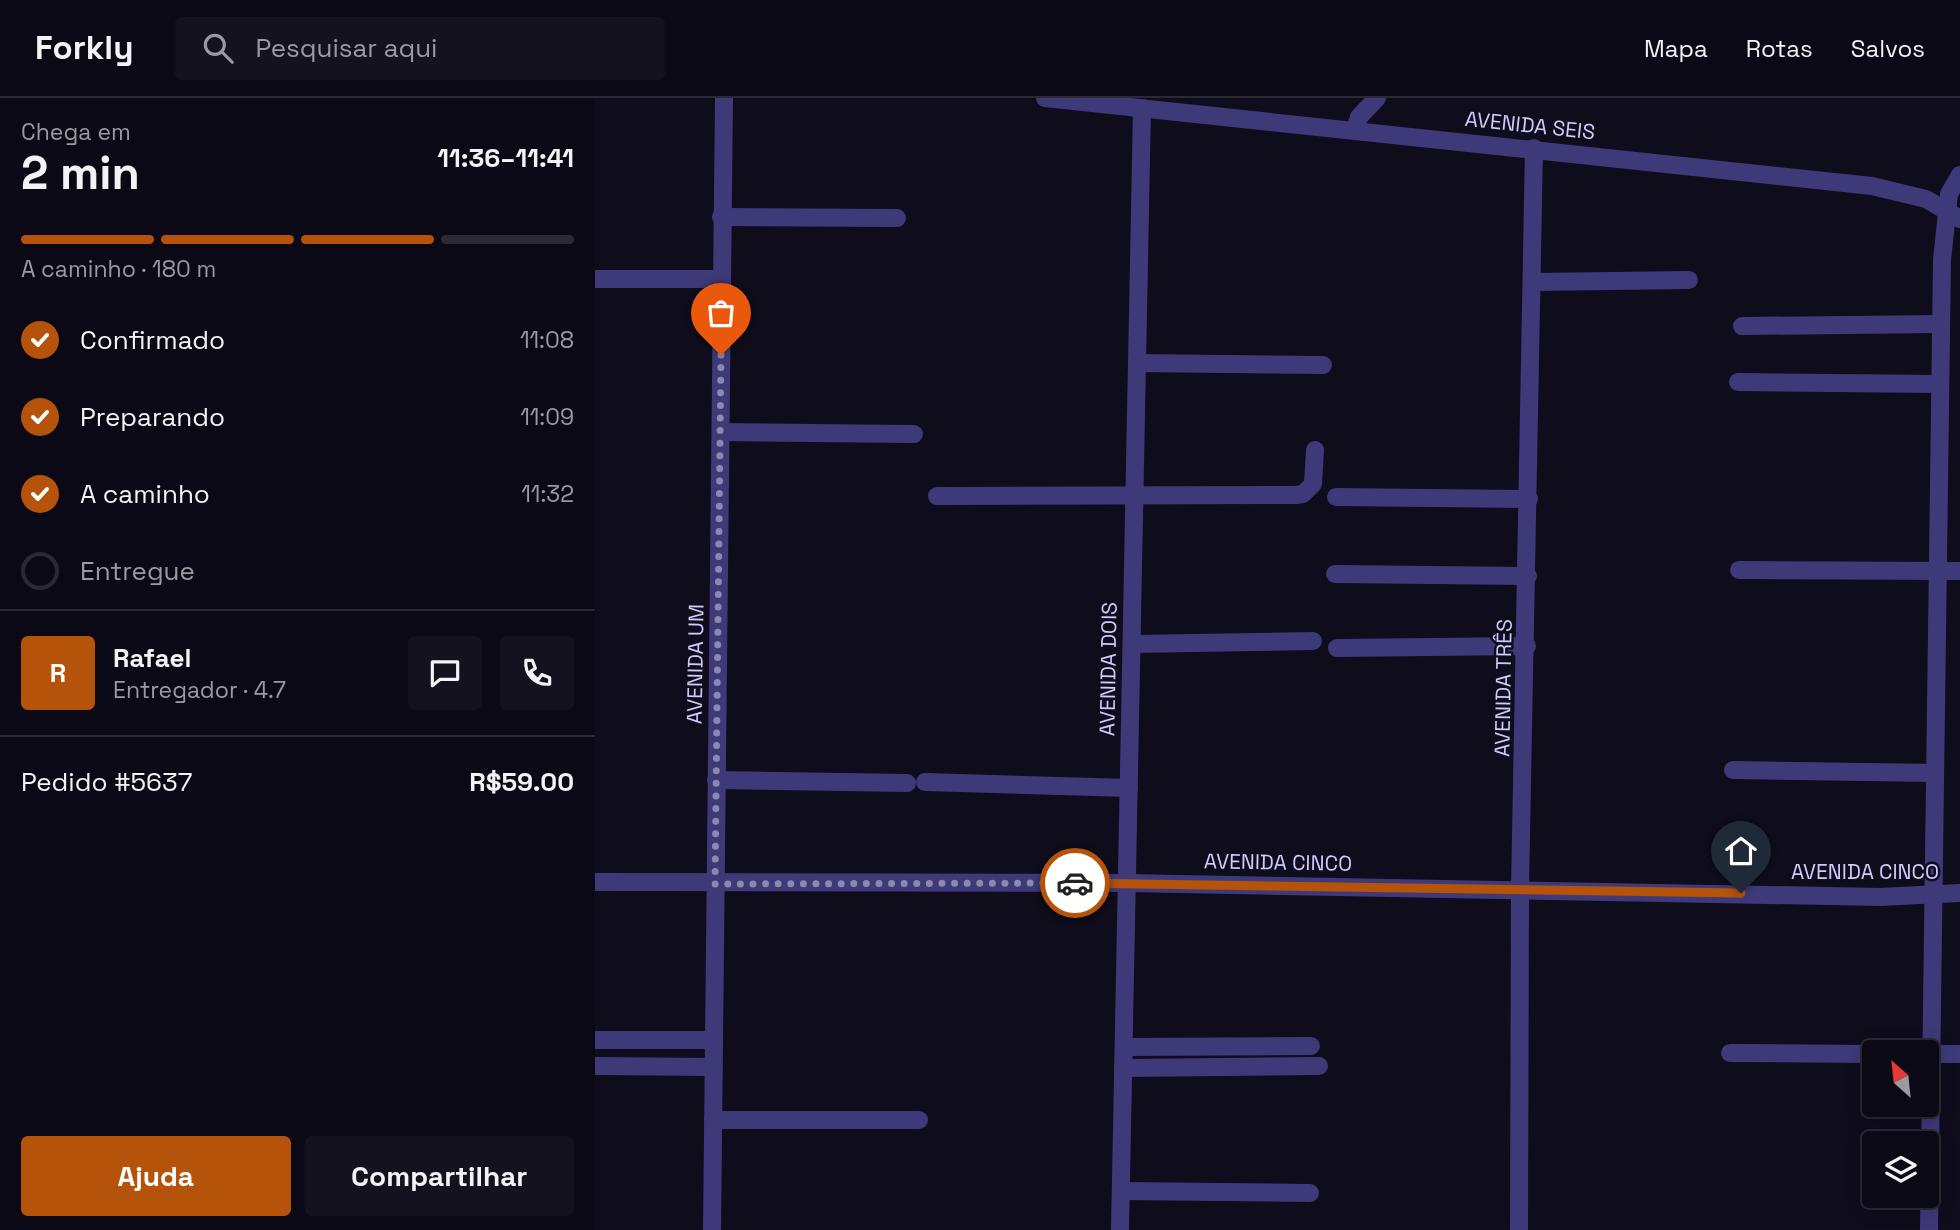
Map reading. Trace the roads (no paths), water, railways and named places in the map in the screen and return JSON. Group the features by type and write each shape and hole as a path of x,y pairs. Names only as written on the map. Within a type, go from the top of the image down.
{"street":[{"name":"AVENIDA UM","path":"712,1230 724,98"},
{"name":"AVENIDA SEIS","path":"1045,98 1872,186 1906,192 1953,214"},
{"path":"1355,130 1359,117 1377,98"},
{"name":"AVENIDA DOIS","path":"1120,1230 1142,108"},
{"name":"AVENIDA TRÊS","path":"1518,1230 1520,888 1527,646 1534,148"},
{"path":"1929,1040 1934,895 1941,324 1954,181 1960,175"},
{"path":"721,217 897,218"},
{"path":"595,279 721,278"},
{"path":"1532,282 1689,280"},
{"path":"1742,326 1941,324"},
{"path":"1137,363 1323,365"},
{"path":"1738,382 1940,384"},
{"path":"721,432 914,433"},
{"path":"937,496 1303,494 1313,484 1315,450"},
{"path":"1336,497 1529,499"},
{"path":"1739,570 1960,571"},
{"path":"1335,574 1528,576"},
{"path":"1132,644 1313,641"},
{"path":"1337,648 1527,646"},
{"path":"1733,770 1935,773"},
{"path":"716,780 1129,788"},
{"name":"AVENIDA CINCO","path":"595,882 1127,883 1520,888 1879,897 1960,893"},
{"path":"595,1040 713,1040"},
{"path":"1124,1047 1311,1046"},
{"path":"1730,1053 1862,1054"},
{"path":"1939,1054 1960,1054"},
{"path":"595,1066 713,1067"},
{"path":"1123,1068 1319,1066"},
{"path":"1929,1117 1929,1230"},
{"path":"713,1120 919,1120"},
{"path":"1121,1191 1310,1193"}]}
